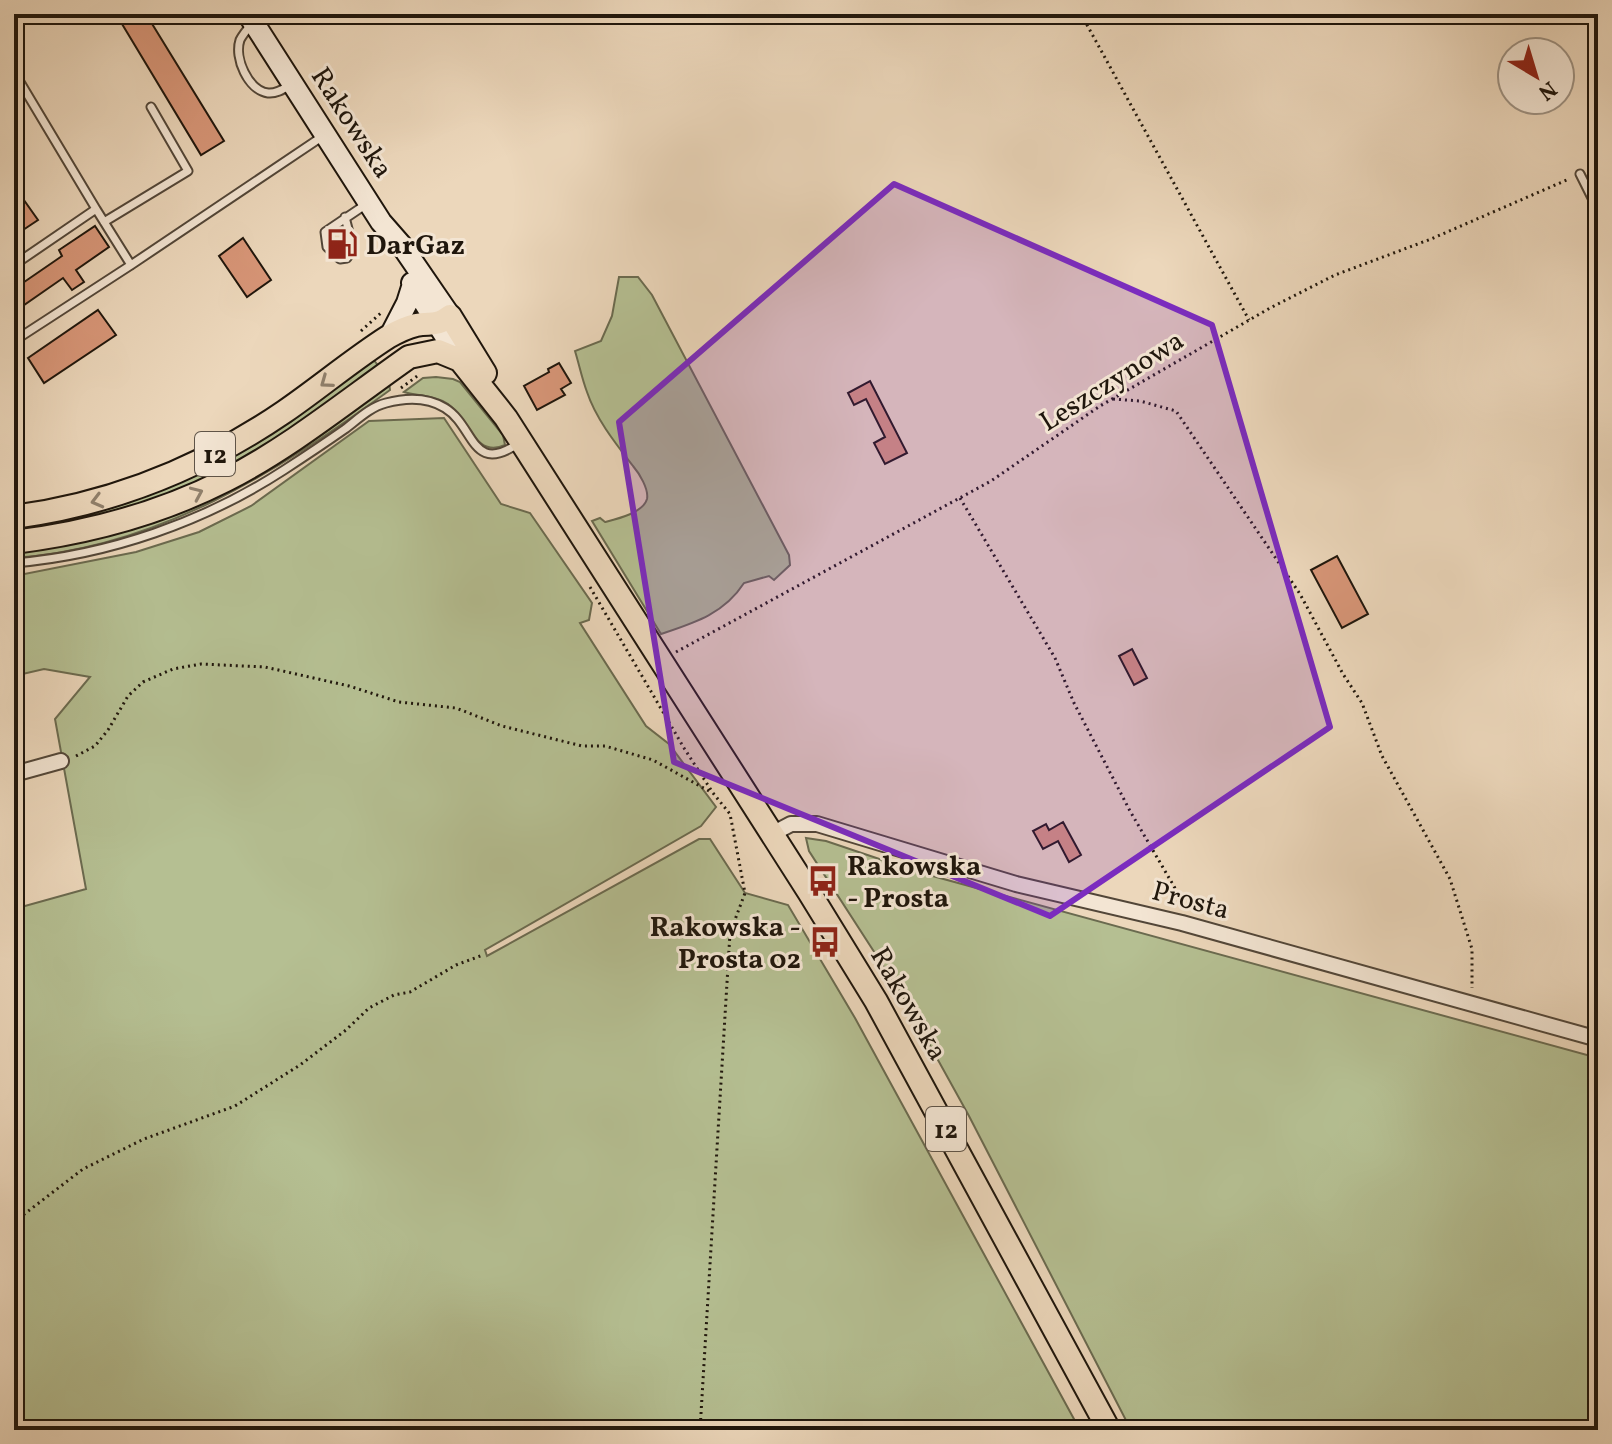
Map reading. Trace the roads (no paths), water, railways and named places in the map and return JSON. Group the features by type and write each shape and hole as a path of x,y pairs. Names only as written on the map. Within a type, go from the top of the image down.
{"main road":[{"name":"Rakowska","path":"250,18 369,202 413,284 489,378 506,418"},
{"name":"Rakowska","path":"381,222 402,246 444,320 460,360 521,441 876,1001 1109,1430"},
{"path":"390,336 413,284"},
{"path":"415,365 444,320"},
{"name":"12","path":"14,517 59,511 114,497 196,465 283,413 390,336 416,325 444,320"},
{"path":"415,365 438,351 460,360"},
{"name":"12","path":"14,542 79,532 134,517 226,480 415,365"}],"street":[{"path":"14,774 61,761"},
{"name":"Prosta","path":"772,834 791,824 817,824 1016,884 1182,923 1598,1039"}],"lane":[{"path":"250,18 239,47 246,74 259,90 268,93 277,92 292,83"},
{"path":"14,72 131,265"},
{"path":"104,222 188,171 151,107"},
{"path":"14,341 325,135"},
{"path":"1580,174 1598,210"},
{"path":"345,217 353,248 347,258 333,255 324,239 325,232 345,217 369,202"},
{"path":"14,265 96,209"},
{"path":"14,563 47,560 125,542 183,523 281,472 381,404 404,399 421,400 446,408 478,449 487,454 506,452 521,441"}],"place":[{"name":"DarGaz","path":"342,244"},
{"name":"Rakowska - Prosta","path":"823,881"},
{"name":"Rakowska - Prosta 02","path":"825,942"}]}
